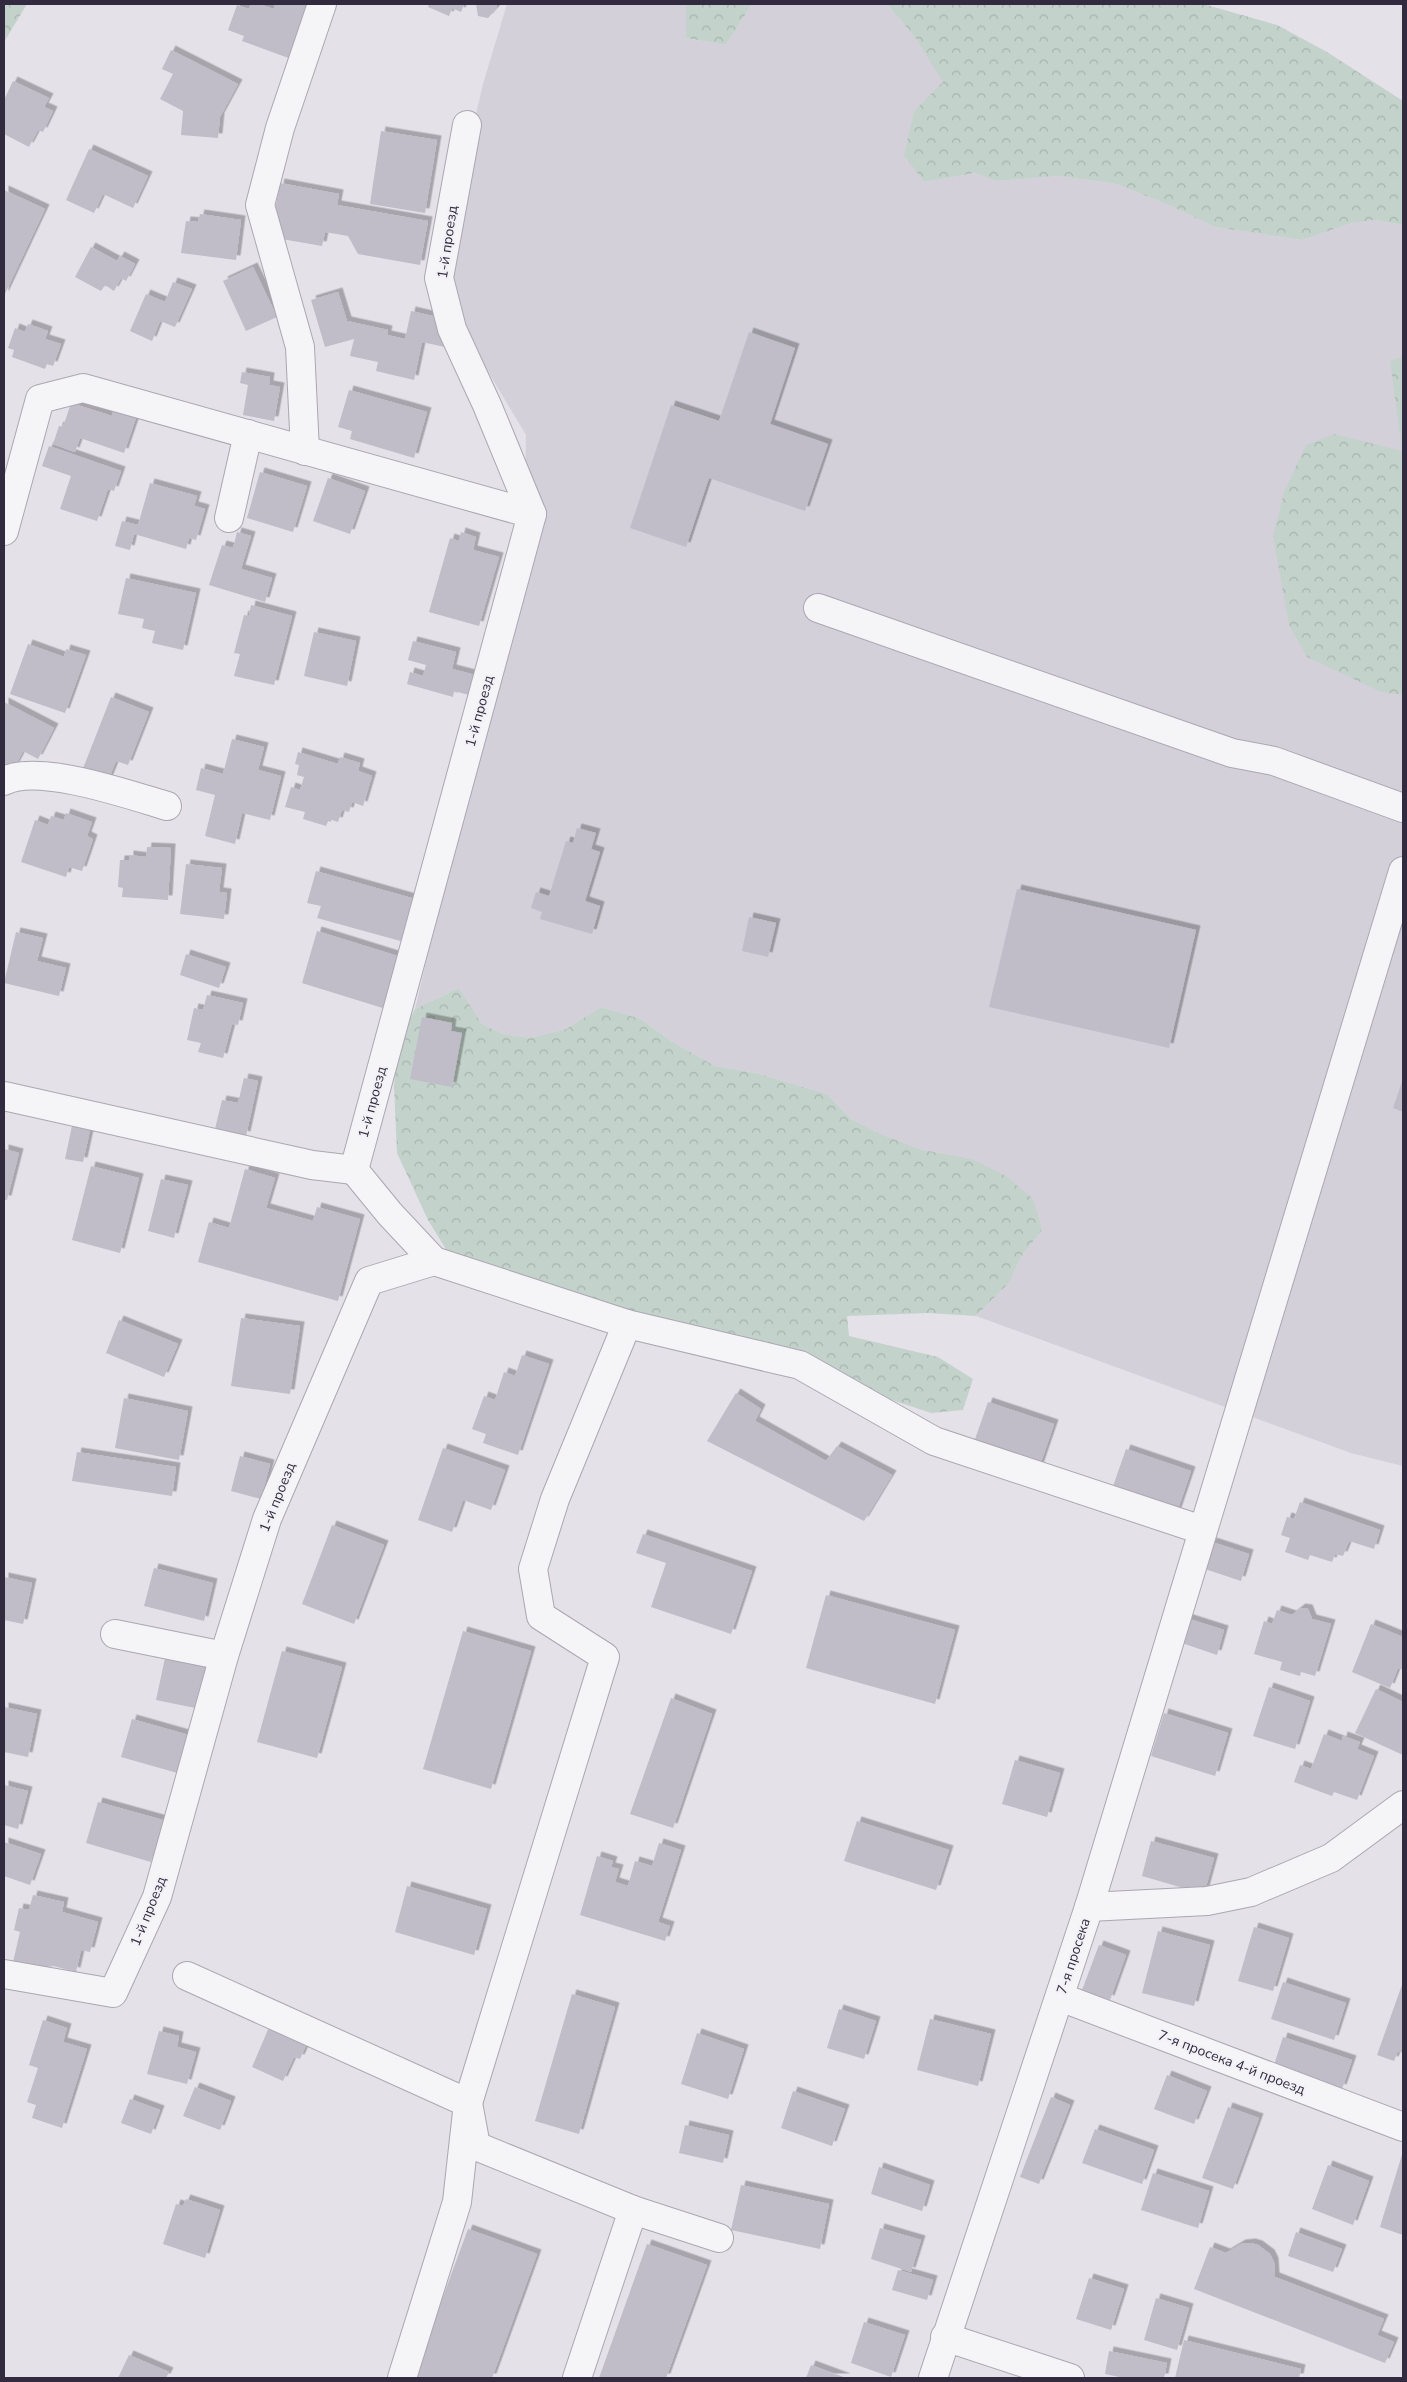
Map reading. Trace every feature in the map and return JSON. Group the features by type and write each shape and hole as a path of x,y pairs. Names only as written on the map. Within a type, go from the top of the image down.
{"street":[{"path":"305,451 300,347 260,205 283,119 322,4"},
{"name":"1-й проезд","path":"354,1170 532,514 487,405 452,329 439,278 467,125"},
{"path":"4,531 40,399 83,388 532,514"},
{"path":"228,518 248,434"},
{"path":"818,608 1232,753 1274,761 1403,808"},
{"path":"4,781 45,775 106,787 166,806"},
{"name":"7-я просека","path":"933,2378 1089,1907 1403,871"},
{"path":"4,1096 312,1165 354,1170 390,1214 434,1261 627,1324 800,1365 934,1441 1202,1530"},
{"name":"1-й проезд","path":"4,1974 113,1993 157,1897 224,1656 266,1519 370,1281 434,1261"},
{"path":"402,2378 457,2202 468,2103 605,1657 541,1616 533,1569 555,1499 627,1324"},
{"path":"115,1634 224,1656"},
{"path":"1089,1907 1207,1901 1251,1892 1332,1858 1403,1805"},
{"path":"187,1976 468,2103"},
{"name":"7-я просека 4-й проезд","path":"1060,1997 1403,2127"},
{"path":"468,2103 476,2146 633,2210 719,2238"},
{"path":"577,2378 633,2210"},
{"path":"945,2337 1070,2378"}],"shaded area":[{"path":"507,4 686,4 686,38 726,45 752,4 887,4 916,39 944,82 914,111 905,155 924,182 975,173 996,181 1059,176 1117,184 1215,227 1302,240 1352,223 1375,220 1403,225 1403,1466 1351,1453 976,1316 1009,1283 1021,1257 1042,1230 969,1158 923,1150 883,1135 851,1119 827,1094 756,1073 715,1066 671,1041 641,1019 601,1007 566,1029 530,1038 503,1034 482,1024 459,988 415,1009 524,546 526,435 455,316 449,230 483,84"}],"green space":[{"path":"4,4 27,4 4,42"},
{"path":"686,4 752,4 726,45 686,38"},
{"path":"887,4 1203,4 1277,25 1327,52 1403,101 1403,225 1375,220 1352,223 1302,240 1215,227 1117,184 1059,176 996,181 975,173 924,182 904,155 914,111 943,82 916,39"},
{"path":"1403,356 1403,695 1381,692 1307,657 1289,625 1273,537 1284,492 1306,445 1334,434 1402,451 1390,361"},
{"path":"459,988 482,1024 503,1034 530,1038 566,1029 601,1007 641,1019 671,1041 715,1066 756,1073 827,1094 851,1119 883,1135 923,1150 969,1158 1006,1176 1033,1199 1042,1230 1021,1257 1009,1283 976,1316 928,1313 847,1316 849,1336 938,1357 973,1379 963,1410 931,1413 447,1251 428,1220 397,1153 394,1086 398,1041 415,1009"}],"building":[{"path":"251,4 259,4 274,9 275,4 311,4 294,60 242,41 244,36 228,30 237,5 249,9"},
{"path":"429,4 464,4 461,12 452,8 449,16 428,7"},
{"path":"476,4 496,4 497,8 488,18 478,16"},
{"path":"171,50 238,84 220,117 218,138 181,135 183,111 160,99 173,74 162,69"},
{"path":"13,81 49,98 44,107 53,111 43,132 38,130 29,147 4,134 4,100"},
{"path":"381,131 437,140 425,213 370,204"},
{"path":"89,149 148,176 133,208 103,194 94,213 66,200"},
{"path":"280,183 339,194 337,205 428,221 420,265 358,254 348,236 325,232 322,246 270,237"},
{"path":"4,190 45,209 4,296"},
{"path":"200,214 241,220 236,260 181,253 186,221 198,222"},
{"path":"91,247 117,261 120,256 135,264 126,281 121,278 114,291 105,285 101,291 75,277"},
{"path":"253,267 277,317 246,331 223,281"},
{"path":"173,282 192,289 175,327 160,321 152,341 130,331 146,294 165,302"},
{"path":"338,292 347,321 388,330 387,335 405,339 411,311 437,317 445,347 422,342 414,380 376,371 378,362 350,356 354,339 325,347 311,300"},
{"path":"28,324 48,331 45,339 61,344 53,366 47,364 45,369 12,357 14,350 8,348 15,328 25,332"},
{"path":"749,332 795,348 770,424 828,444 805,511 709,478 686,547 630,528 671,405 719,421"},
{"path":"242,372 270,377 269,385 280,387 274,421 243,415 248,385 240,383"},
{"path":"349,390 427,412 414,458 350,439 352,431 338,427"},
{"path":"71,403 112,416 115,404 138,412 124,453 80,438 75,452 53,444 59,426 63,427"},
{"path":"49,446 121,471 114,491 108,489 97,521 60,509 71,476 42,466"},
{"path":"260,472 307,486 293,532 247,518"},
{"path":"328,478 365,491 350,534 313,521"},
{"path":"150,483 197,496 194,506 205,509 196,540 189,538 186,549 134,534 130,550 115,546 122,521 138,525"},
{"path":"237,532 251,536 241,569 272,578 265,602 209,585 222,545 233,548"},
{"path":"461,532 476,537 473,550 499,557 479,626 429,612 450,538 459,541"},
{"path":"126,578 196,593 183,650 152,643 155,631 142,628 144,619 118,614"},
{"path":"251,605 292,616 274,685 234,676 240,654 234,653 244,615 249,616"},
{"path":"314,632 356,641 347,686 304,676"},
{"path":"413,641 456,652 452,669 475,675 469,695 454,691 453,697 407,684 410,672 423,676 426,665 408,660"},
{"path":"28,644 64,657 66,649 86,655 65,713 10,694"},
{"path":"111,697 149,712 128,765 116,761 108,781 82,771"},
{"path":"4,702 54,728 38,759 23,751 13,770 4,765"},
{"path":"232,739 264,747 258,770 281,776 270,820 242,813 235,844 205,836 215,795 196,790 201,768 223,774"},
{"path":"298,752 338,764 340,757 360,763 358,771 372,776 363,806 352,802 349,812 342,810 338,822 329,819 326,826 303,819 305,812 285,807 291,787 300,790 304,777 297,775 299,765 295,764"},
{"path":"66,813 92,822 87,836 93,839 82,871 69,867 66,877 21,862 35,820 48,825 51,816 64,820"},
{"path":"577,828 596,833 591,849 600,852 585,901 600,906 592,934 540,919 542,912 531,908 536,892 549,896 566,841 573,843"},
{"path":"147,847 171,848 168,900 122,897 123,888 118,887 120,860 129,860 129,855 146,857"},
{"path":"186,864 222,868 219,892 227,893 224,919 180,914"},
{"path":"316,871 415,899 404,942 317,918 321,906 307,903"},
{"path":"1017,889 1196,930 1169,1048 989,1007"},
{"path":"749,917 776,923 768,957 742,951"},
{"path":"317,931 404,958 389,1010 302,983"},
{"path":"16,932 43,938 37,961 66,968 59,996 4,983"},
{"path":"186,954 226,967 219,988 180,975"},
{"path":"207,995 243,1003 238,1025 232,1024 223,1058 198,1052 201,1043 187,1040 194,1008 203,1010"},
{"path":"422,1017 452,1023 451,1031 462,1033 452,1087 410,1079"},
{"path":"244,1078 258,1081 246,1136 215,1129 222,1100 238,1103"},
{"path":"1403,1079 1403,1112 1393,1108"},
{"path":"72,1126 90,1130 83,1162 65,1159"},
{"path":"4,1149 19,1153 7,1200 4,1200"},
{"path":"91,1166 139,1178 120,1253 72,1240"},
{"path":"245,1169 275,1178 266,1208 313,1221 317,1207 360,1219 338,1301 198,1262 209,1222 229,1228"},
{"path":"161,1179 188,1185 174,1238 148,1231"},
{"path":"241,1318 300,1326 290,1394 231,1386"},
{"path":"119,1320 178,1344 164,1377 106,1353"},
{"path":"522,1355 549,1364 518,1455 483,1443 486,1434 472,1429 484,1396 495,1400 504,1372 515,1376"},
{"path":"736,1393 761,1409 755,1421 826,1461 837,1446 892,1475 864,1521 707,1441"},
{"path":"124,1398 188,1411 179,1460 115,1448"},
{"path":"988,1402 1054,1424 1039,1468 973,1445"},
{"path":"443,1448 505,1470 491,1510 463,1500 452,1532 418,1520"},
{"path":"1126,1449 1191,1471 1176,1515 1111,1492"},
{"path":"77,1452 176,1467 172,1496 72,1481"},
{"path":"240,1456 270,1464 261,1499 231,1491"},
{"path":"1300,1502 1380,1530 1374,1549 1349,1541 1343,1556 1335,1554 1332,1562 1310,1555 1308,1560 1285,1552 1290,1538 1281,1535 1287,1517 1294,1519"},
{"path":"332,1525 384,1545 354,1624 302,1604"},
{"path":"643,1534 752,1571 731,1634 651,1607 666,1563 636,1553"},
{"path":"1212,1542 1249,1554 1241,1581 1199,1567"},
{"path":"154,1568 213,1583 204,1621 144,1606"},
{"path":"4,1577 32,1583 23,1624 4,1620"},
{"path":"826,1595 955,1630 935,1704 806,1668"},
{"path":"1301,1608 1308,1609 1312,1619 1331,1624 1315,1676 1301,1672 1300,1676 1280,1670 1282,1662 1254,1654 1264,1621 1272,1624 1277,1610 1292,1615"},
{"path":"1183,1617 1224,1630 1217,1655 1176,1641"},
{"path":"1371,1624 1403,1637 1403,1670 1398,1668 1390,1688 1352,1672"},
{"path":"463,1631 531,1651 491,1789 423,1769"},
{"path":"282,1651 342,1667 317,1758 257,1742"},
{"path":"165,1658 209,1667 200,1709 156,1700"},
{"path":"1269,1687 1310,1701 1295,1749 1253,1736"},
{"path":"1376,1689 1403,1702 1403,1755 1355,1733"},
{"path":"671,1698 712,1714 673,1828 630,1814"},
{"path":"4,1707 37,1714 28,1757 4,1752"},
{"path":"1164,1713 1228,1733 1215,1776 1151,1756"},
{"path":"132,1719 192,1736 181,1774 121,1757"},
{"path":"1324,1734 1342,1741 1343,1736 1360,1742 1357,1749 1374,1756 1357,1800 1334,1792 1332,1796 1294,1782 1300,1765 1311,1769"},
{"path":"1015,1760 1060,1773 1047,1817 1002,1804"},
{"path":"4,1785 28,1791 18,1829 4,1825"},
{"path":"98,1802 163,1820 151,1862 86,1843"},
{"path":"857,1821 949,1850 936,1890 844,1861"},
{"path":"1151,1841 1214,1858 1204,1894 1142,1876"},
{"path":"4,1842 41,1854 30,1885 4,1876"},
{"path":"659,1843 681,1850 658,1922 670,1926 665,1941 580,1915 597,1856 613,1861 611,1867 619,1869 615,1882 628,1886 635,1861 652,1866"},
{"path":"407,1886 487,1909 474,1955 395,1932"},
{"path":"33,1895 64,1902 62,1912 98,1922 90,1952 81,1950 76,1972 50,1965 48,1971 13,1962 20,1932 14,1930 19,1908 29,1910"},
{"path":"1254,1927 1289,1938 1273,1991 1238,1981"},
{"path":"1158,1931 1210,1945 1194,2006 1142,1993"},
{"path":"1099,1945 1126,1955 1110,2000 1082,1990"},
{"path":"1283,1982 1346,2003 1334,2040 1271,2019"},
{"path":"1403,1982 1403,2053 1398,2051 1394,2061 1377,2055"},
{"path":"572,1994 615,2007 579,2134 535,2121"},
{"path":"839,2009 876,2021 864,2059 827,2048"},
{"path":"930,2019 991,2034 978,2086 917,2070"},
{"path":"43,2020 67,2028 63,2042 87,2049 62,2128 32,2118 36,2105 27,2102 38,2068 29,2065"},
{"path":"270,2025 308,2041 300,2059 294,2057 283,2081 252,2067"},
{"path":"159,2031 179,2036 177,2047 196,2052 187,2084 147,2074"},
{"path":"697,2033 744,2049 728,2099 681,2084"},
{"path":"1283,2037 1352,2060 1342,2089 1274,2065"},
{"path":"1167,2075 1207,2091 1194,2124 1154,2109"},
{"path":"195,2087 231,2101 220,2130 183,2116"},
{"path":"793,2091 845,2109 832,2146 781,2128"},
{"path":"1051,2097 1070,2105 1039,2184 1020,2177"},
{"path":"130,2099 160,2110 151,2134 121,2123"},
{"path":"1228,2107 1259,2118 1233,2189 1202,2178"},
{"path":"685,2125 729,2135 723,2163 679,2153"},
{"path":"1095,2129 1154,2150 1142,2184 1082,2163"},
{"path":"1403,2151 1403,2235 1380,2227"},
{"path":"1328,2165 1369,2181 1353,2225 1312,2209"},
{"path":"879,2167 930,2185 922,2211 871,2194"},
{"path":"1153,2173 1209,2191 1198,2228 1141,2210"},
{"path":"741,2185 829,2204 820,2249 731,2230"},
{"path":"186,2199 220,2210 205,2258 163,2244 176,2204 183,2206"},
{"path":"880,2228 921,2240 911,2272 871,2259"},
{"path":"468,2229 537,2254 492,2378 413,2378"},
{"path":"1296,2232 1342,2249 1333,2272 1288,2256"},
{"path":"1251,2243 1258,2245 1270,2254 1274,2262 1275,2277 1384,2319 1377,2335 1394,2342 1385,2363 1194,2289 1210,2247 1226,2253 1241,2244"},
{"path":"647,2244 707,2265 666,2378 599,2378"},
{"path":"898,2270 933,2280 927,2300 892,2290"},
{"path":"1089,2278 1124,2289 1111,2330 1076,2319"},
{"path":"1156,2298 1189,2308 1177,2350 1144,2340"},
{"path":"864,2322 905,2335 891,2377 851,2363"},
{"path":"1184,2340 1301,2369 1299,2378 1175,2378"},
{"path":"1109,2351 1167,2363 1164,2378 1124,2378 1105,2374"},
{"path":"129,2355 169,2372 166,2378 118,2378"},
{"path":"811,2365 846,2378 806,2378"}]}
